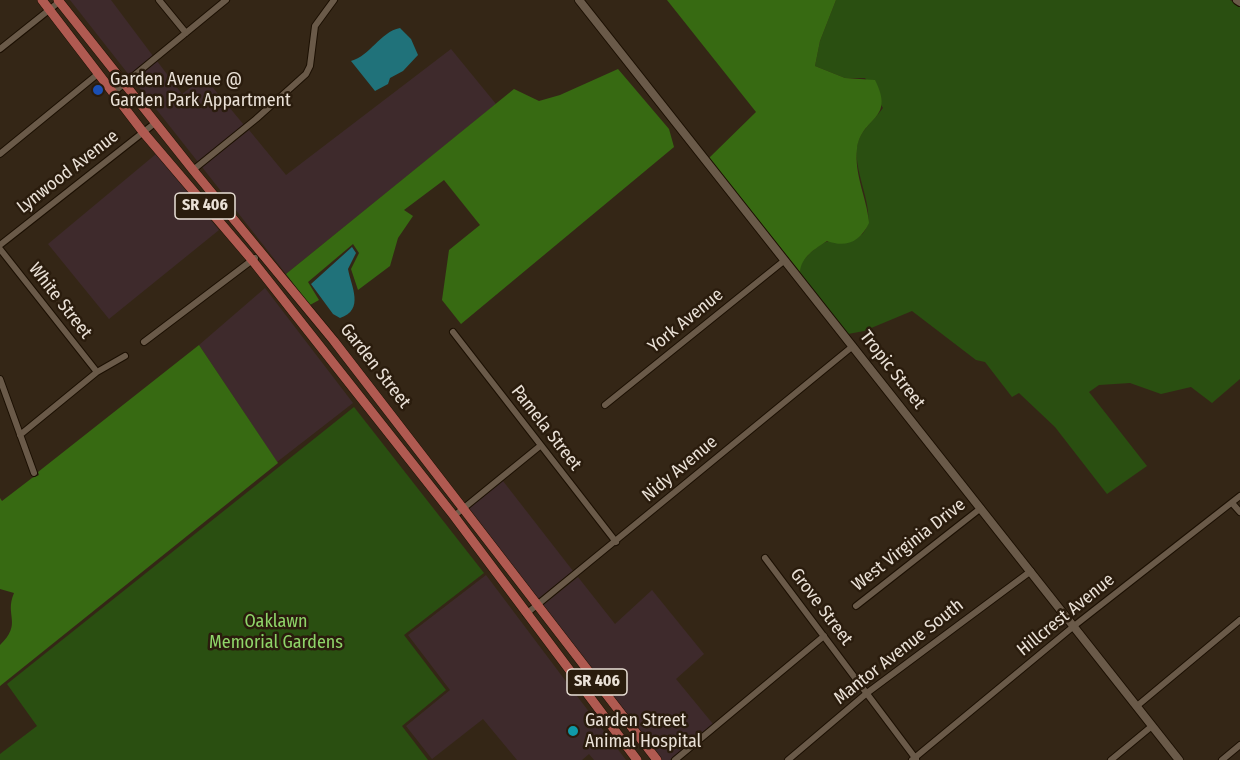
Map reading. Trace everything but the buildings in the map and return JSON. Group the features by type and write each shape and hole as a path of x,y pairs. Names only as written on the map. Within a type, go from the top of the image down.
{"main road":[{"name":"Garden Street","path":"42,0 143,132 252,260 454,516 637,760"},
{"name":"Garden Street","path":"58,1 334,341 657,760"},
{"path":"610,725 613,714 619,710"}],"street":[{"path":"159,0 186,33"},
{"path":"114,92 226,0"},
{"path":"193,170 249,125 306,74 310,66 315,26 334,0"},
{"name":"Tropic Street","path":"579,0 1179,760"},
{"path":"0,49 58,1"},
{"path":"0,154 99,73"},
{"name":"Lynwood Avenue","path":"0,247 155,123"},
{"name":"White Street","path":"0,247 97,372"},
{"path":"144,342 263,252"},
{"name":"York Avenue","path":"605,405 785,260"},
{"name":"Pamela Street","path":"453,332 616,542"},
{"path":"323,350 334,341"},
{"name":"Nidy Avenue","path":"526,614 853,346"},
{"path":"20,435 97,372 124,356"},
{"path":"0,380 34,473"},
{"path":"401,449 412,441"},
{"path":"454,516 540,446"},
{"name":"Hillcrest Avenue","path":"915,759 1074,626 1240,496"},
{"path":"1232,503 1240,512"},
{"name":"West Virginia Drive","path":"856,606 981,508"},
{"path":"488,563 500,554"},
{"name":"Grove Street","path":"765,558 915,759"},
{"name":"Mantor Avenue South","path":"788,760 867,693 1030,571"},
{"path":"1137,706 1240,620"},
{"path":"675,760 824,636"},
{"path":"1111,760 1152,726"},
{"path":"1222,760 1240,745"}],"shaded area":[{"path":"70,0 111,0 153,56 129,75"},
{"path":"451,49 496,104 286,274 202,167 249,130 286,175"},
{"path":"157,61 182,94 204,77 244,125 198,162 134,81"},
{"path":"156,154 219,230 109,319 48,244"},
{"path":"265,288 353,403 277,462 199,345"},
{"path":"503,481 573,571 538,599 469,508"},
{"path":"486,575 626,760 594,760 589,754 582,760 517,760 483,719 432,759 406,726 450,690 408,635"},
{"path":"578,577 615,624 652,590 704,654 676,679 713,724 670,760 662,760 543,605"}],"green space":[{"path":"667,0 836,0 820,41 815,66 845,78 875,80 882,103 880,111 864,130 857,149 857,168 869,223 857,239 840,244 827,241 813,250 806,258 800,272 709,158 756,112"},
{"path":"836,0 1230,0 1240,6 1240,379 1212,403 1191,387 1161,394 1130,383 1099,385 1089,392 1147,466 1107,494 1055,427 1019,393 1012,397 985,362 976,360 912,311 864,331 848,334 800,273 800,264 821,245 829,241 857,238 868,224 867,202 858,165 858,142 866,128 883,108 865,78 845,78 815,66 820,41"},
{"path":"618,69 669,129 674,147 461,324 442,300 449,250 480,225 444,180 404,210 413,216 398,238 390,266 358,290 351,269 359,253 353,244 308,282 319,300 310,305 286,274 514,89 539,101 560,95"},
{"path":"199,345 278,463 0,686 0,645 7,637 12,625 11,601 14,593 0,589 0,498 2,501 39,475 38,472"},
{"name":"Oaklawn Memorial Gardens","path":"354,407 484,573 404,635 446,690 402,726 428,760 0,760 0,754 37,726 7,684"}],"water":[{"path":"400,28 411,39 418,55 403,71 390,78 388,84 375,91 351,61 364,54 387,34"},
{"path":"352,247 356,253 348,269 354,303 348,314 340,318 333,314 311,284"}],"place":[{"name":"Garden Avenue @ Garden Park Appartment","path":"98,90"},
{"name":"Garden Street Animal Hospital","path":"573,731"}]}
